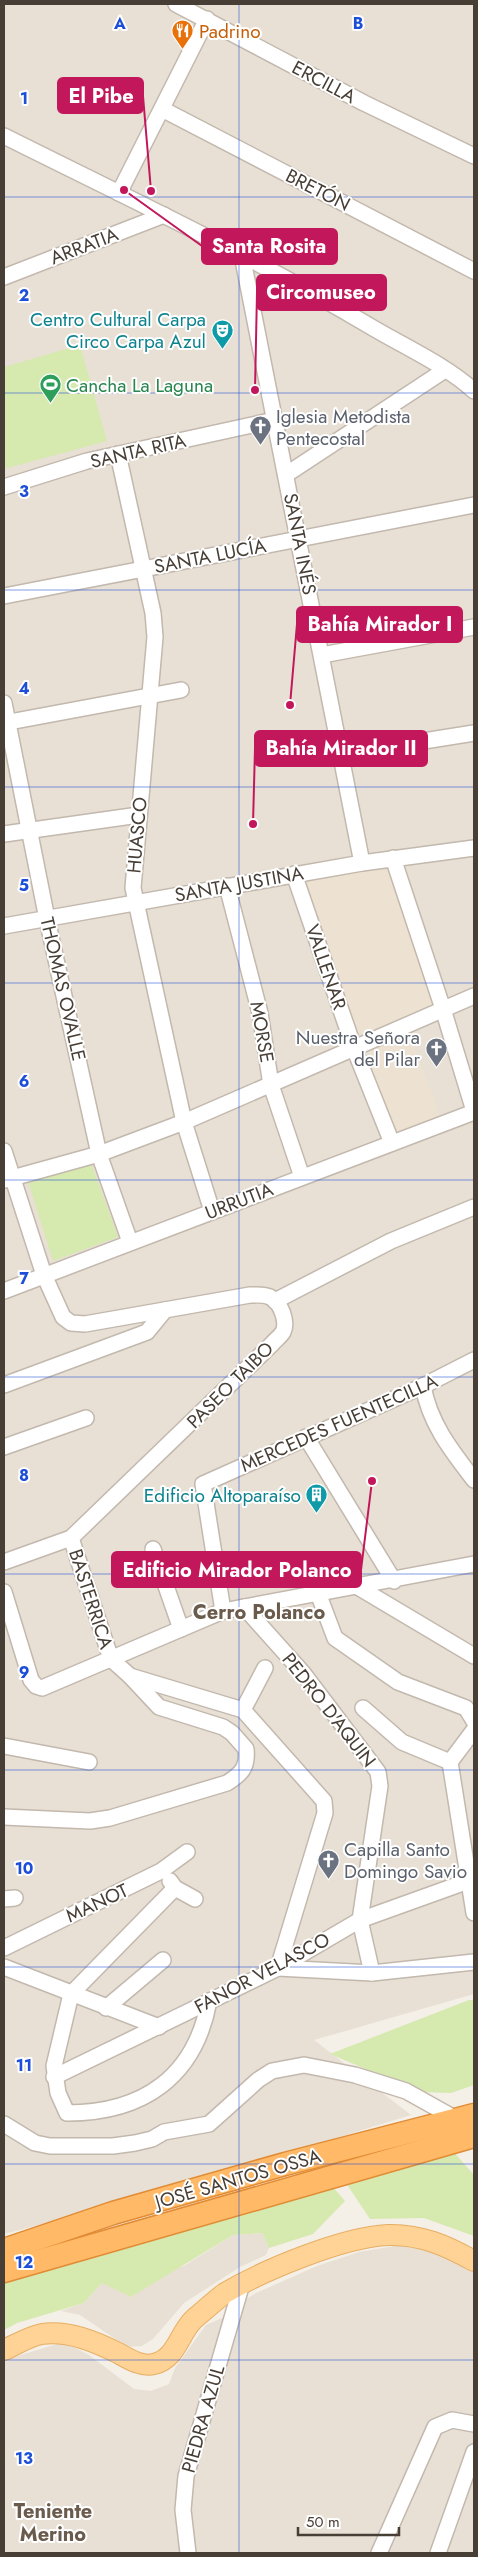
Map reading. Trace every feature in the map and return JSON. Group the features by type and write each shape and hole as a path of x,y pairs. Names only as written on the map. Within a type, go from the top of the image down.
{"highway":[{"name":"JOSÉ SANTOS OSSA","path":"4,2250 113,2214 286,2164 466,2118"},
{"name":"JOSÉ SANTOS OSSA","path":"4,2270 474,2136"}],"main road":[{"path":"4,2350 42,2334 69,2335 103,2346 146,2366 157,2364 170,2355 192,2321 224,2294 270,2271 325,2250 388,2235 423,2238 442,2244 474,2261"}],"street":[{"name":"ERCILLA","path":"176,4 364,103 474,156"},
{"path":"119,193 207,19"},
{"name":"BRETÓN","path":"162,108 474,271"},
{"path":"4,136 164,215 337,306 445,370 474,391"},
{"name":"ARRATIA","path":"4,276 164,215"},
{"name":"SANTA INÉS","path":"242,255 287,474 362,863"},
{"path":"287,474 445,370"},
{"name":"SANTA RITA","path":"4,487 118,454 275,420"},
{"name":"HUASCO","path":"118,454 153,612 155,637 133,888 184,1122 212,1211"},
{"name":"SANTA LUCÍA","path":"4,596 474,505"},
{"path":"322,655 474,627"},
{"path":"6,723 181,690"},
{"name":"THOMAS OVALLE","path":"4,703 6,723 28,830 99,1154 130,1242"},
{"path":"342,754 474,733"},
{"path":"4,834 139,815"},
{"name":"SANTA JUSTINA","path":"4,926 294,874 393,858 474,848"},
{"path":"393,858 443,1009 474,1112"},
{"name":"VALLENAR","path":"294,874 354,1048 392,1143"},
{"name":"MORSE","path":"227,886 260,1013 271,1085 302,1177"},
{"path":"7,1177 99,1154 184,1122 474,996"},
{"name":"URRUTIA","path":"4,1291 474,1112"},
{"path":"4,1152 7,1177 44,1275 63,1317 71,1323 85,1324 250,1295 271,1297 275,1301 391,1241 474,1206"},
{"name":"PASEO TAIBO","path":"71,1538 282,1333 284,1318 275,1301"},
{"path":"4,1385 147,1332 165,1310"},
{"name":"MERCEDES FUENTECILLA","path":"223,1611 204,1484 423,1386 474,1360"},
{"path":"423,1386 427,1408 432,1420 474,1480"},
{"path":"4,1447 86,1418"},
{"path":"306,1437 394,1581"},
{"path":"4,1562 71,1538"},
{"name":"BASTERRICA","path":"71,1538 111,1659"},
{"path":"153,1549 181,1629"},
{"path":"4,1592 31,1680 36,1686 42,1688 223,1611 318,1592 394,1581 473,1566"},
{"path":"358,1587 474,1656"},
{"path":"318,1592 335,1638 398,1682 466,1708 474,1721"},
{"name":"PEDRO D'AQUIN","path":"244,1607 303,1673 378,1772 380,1786 360,1920 372,1973"},
{"path":"4,1817 90,1821 110,1818 227,1783 246,1767 246,1750 232,1732 223,1727 159,1707 111,1659"},
{"path":"243,1710 265,1668"},
{"path":"130,1676 243,1710 324,1801 325,1813 278,1968 372,1973 474,1962"},
{"path":"363,1708 402,1742 450,1762"},
{"path":"474,1730 450,1762 472,1879 474,1913"},
{"path":"4,1746 89,1762"},
{"name":"MANOT","path":"5,1949 161,1871 187,1852"},
{"path":"161,1871 176,1888 195,1899"},
{"name":"FANOR VELASCO","path":"54,2077 278,1968 360,1920 472,1879"},
{"path":"176,1888 72,1994 54,2066 54,2077 58,2093 67,2113 89,2112 127,2103 147,2096 166,2083 178,2073 197,2044 205,2025 209,2001"},
{"path":"106,2008 163,1960"},
{"path":"4,1967 159,2027"},
{"path":"4,2124 35,2143 67,2146 120,2145 152,2139 164,2132 209,2124 258,2080 272,2071 304,2065 355,2076 406,2091 466,2118"},
{"name":"PIEDRA AZUL","path":"188,2553 183,2510 186,2476 240,2287"},
{"path":"379,2553 435,2427 452,2420 474,2424"},
{"path":"438,2553 474,2452"}],"shaded area":[{"path":"4,4 474,4 474,1994 314,2040 411,2115 125,2203 4,2234"},
{"path":"382,868 393,875 439,1007 357,1035 302,880"},
{"path":"409,1032 440,1116 396,1133 368,1058 372,1048"},
{"path":"262,2233 269,2248 266,2255 240,2267 184,2303 153,2339 142,2346 127,2347 80,2315 61,2311 84,2303 102,2283 184,2266 233,2235"},
{"path":"401,2245 421,2247 474,2270 474,2553 4,2553 4,2360 64,2342 89,2355 134,2389 151,2391 169,2384 175,2368 206,2325 222,2318 235,2306 256,2293 317,2266 359,2252"}],"green space":[{"name":"Cancha La Laguna","path":"80,345 107,441 4,469 4,367"},
{"path":"91,1163 118,1237 53,1261 28,1181"},
{"path":"469,2000 474,2000 474,2085 451,2093 420,2092 330,2054"},
{"path":"451,2149 474,2175 474,2236 424,2218 370,2219 342,2177"},
{"path":"326,2179 345,2201 313,2234 269,2248 262,2233 233,2235 131,2297 102,2283 84,2303 17,2323 4,2330 4,2273"}],"place":[{"name":"Padrino","path":"183,50"},
{"name":"Santa Rosita","path":"124,190"},
{"name":"El Pibe","path":"151,191"},
{"name":"Centro Cultural Carpa Circo Carpa Azul","path":"222,349"},
{"name":"Circomuseo","path":"255,390"},
{"name":"Cancha La Laguna","path":"50,404"},
{"name":"Iglesia Metodista Pentecostal","path":"260,446"},
{"name":"Bahía Mirador I","path":"290,705"},
{"name":"Bahía Mirador II","path":"253,824"},
{"name":"Nuestra Señora del Pilar","path":"436,1067"},
{"name":"Edificio Mirador Polanco","path":"372,1481"},
{"name":"Edificio Altoparaíso","path":"317,1514"},
{"name":"Capilla Santo Domingo Savio","path":"328,1879"}],"district":[{"name":"Cerro Polanco","path":"259,1612"},
{"name":"Teniente Merino","path":"53,2522"}]}
